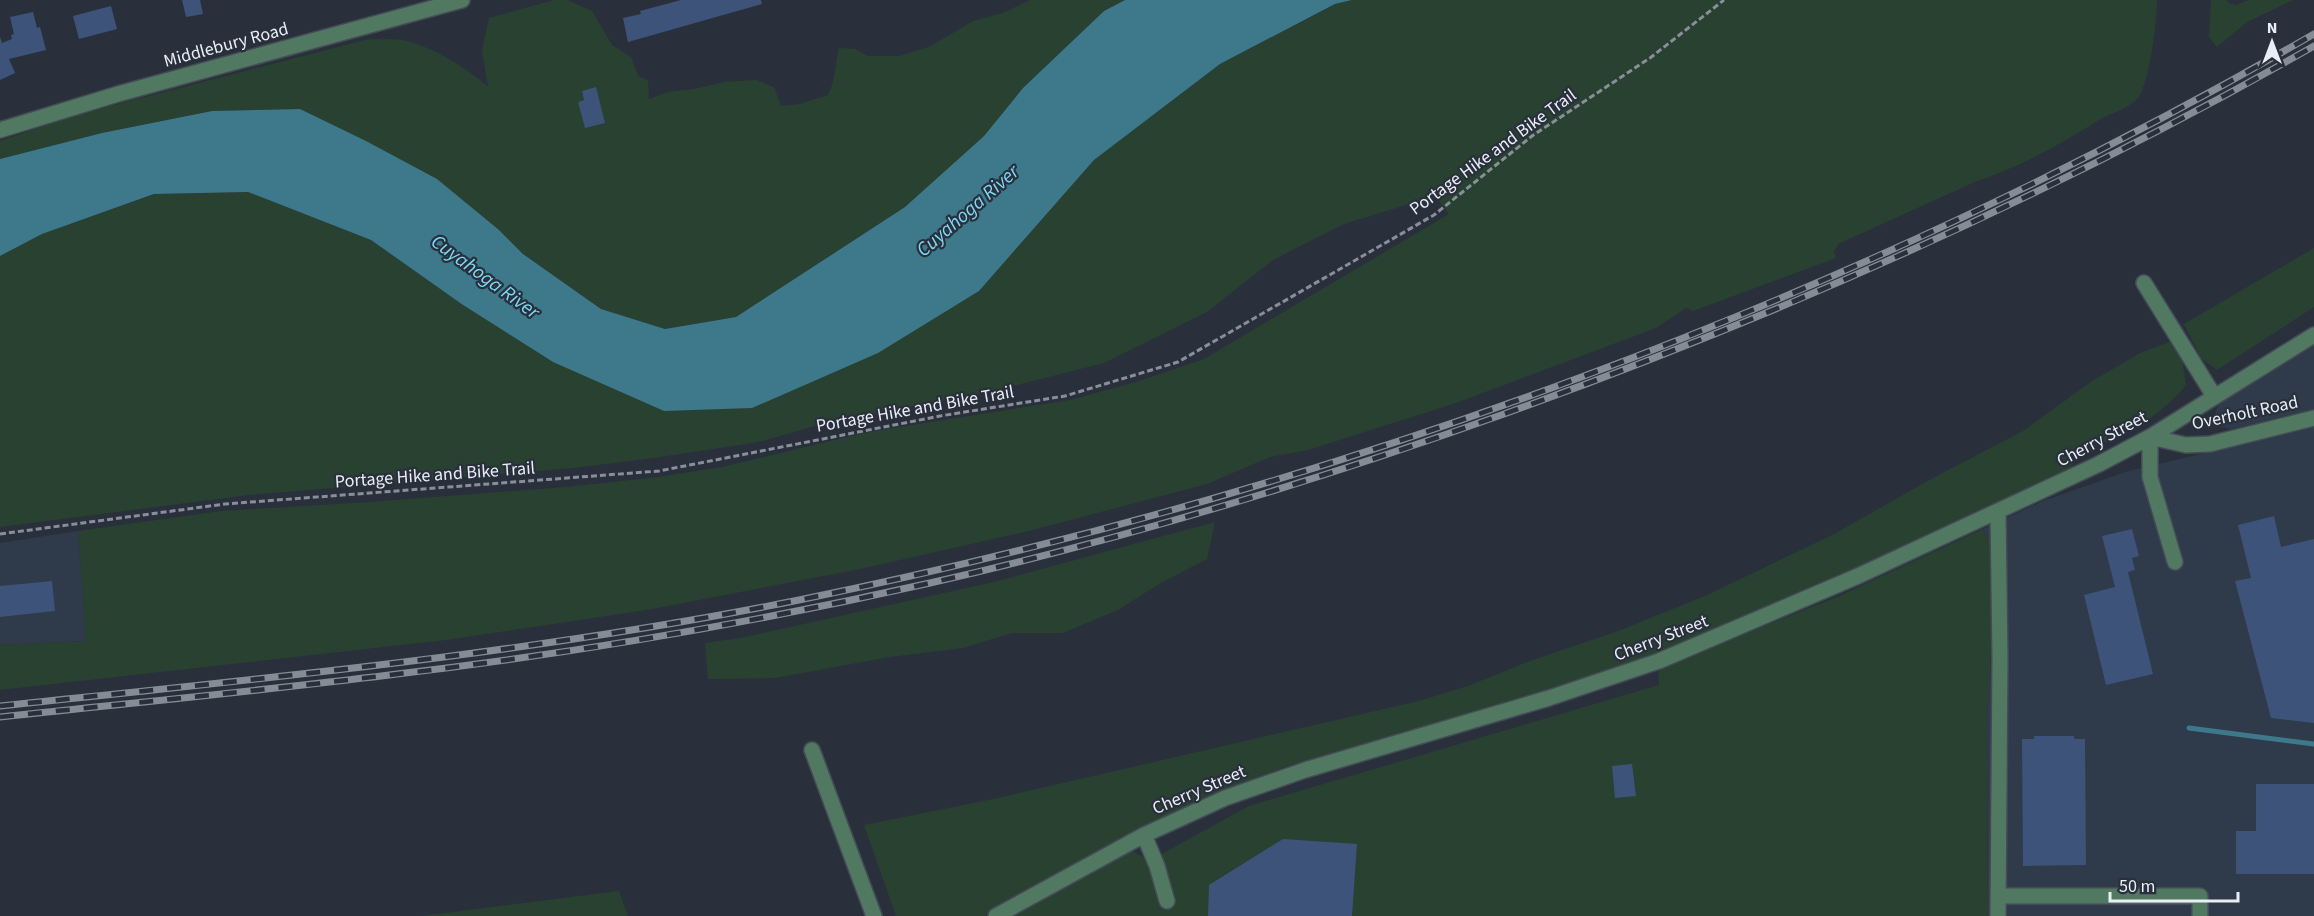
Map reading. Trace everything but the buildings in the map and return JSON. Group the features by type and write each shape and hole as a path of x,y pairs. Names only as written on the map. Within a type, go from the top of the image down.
{"street":[{"name":"Middlebury Road","path":"0,129 437,3 462,0"},
{"path":"2144,283 2214,396"},
{"name":"Cherry Street","path":"996,916 1186,814 1265,783 1549,698 1659,661 1858,576 2091,469 2150,437 2314,335"},
{"name":"Overholt Road","path":"2150,437 2186,445 2210,444 2314,418"},
{"path":"2150,437 2150,477 2175,562"},
{"path":"1998,512 2000,658 1998,916"},
{"path":"812,750 874,916"},
{"path":"1144,835 1158,866 1167,901"},
{"path":"1998,896 2200,896 2200,916"}],"path":[{"name":"Portage Hike and Bike Trail","path":"0,534 225,504 659,471 940,416 1065,396 1178,362 1434,215 1532,136 1650,58 1724,0"}],"shaded area":[{"path":"2314,344 2314,409 2231,429 2222,427 2217,422 2214,415 2219,404"},
{"path":"2314,427 2314,916 1988,916 1987,719 1992,638 1990,541 1983,529 2043,501 2125,472"},
{"path":"78,531 87,641 0,645 0,543"}],"green space":[{"path":"554,0 567,0 592,11 612,45 631,57 638,76 648,80 649,99 668,92 725,82 756,80 774,87 781,106 800,104 828,95 834,78 839,48 855,49 868,56 899,56 929,47 973,21 1003,13 1030,0 1125,0 1104,11 1023,88 984,136 905,207 736,317 665,329 601,309 523,254 499,230 300,109 212,111 103,133 0,159 0,141 75,115 369,39 402,40 427,48 461,66 488,87 482,50 489,18"},
{"path":"1352,0 2157,0 2149,67 2142,92 2137,99 2125,108 2101,119 2041,154 1838,244 1834,252 1836,258 1693,311 1686,308 1656,328 1456,403 1308,450 1270,457 1207,484 1029,531 860,569 647,610 446,640 0,690 0,645 86,641 78,531 221,511 566,487 658,477 722,467 868,432 1070,400 1136,382 1204,359 1449,214 1435,196 1344,224 1273,260 1207,312 1104,363 993,391 825,423 759,442 573,468 249,495 0,527 0,256 42,234 155,194 248,192 371,240 463,305 553,362 979,291 1094,160 1220,64 1336,4"},
{"path":"2211,0 2227,0 2236,5 2248,0 2293,0 2247,22 2217,47 2209,37"},
{"path":"2314,248 2314,307 2217,370 2201,358 2184,324"},
{"path":"2170,342 2181,353 2186,385 2170,402 2145,422 2087,452 2071,466 2066,475 1709,633 1591,678 1288,766 1242,783 1084,859 984,916 896,916 864,825 998,798 1419,701 1468,686 1530,661 1621,630 1707,595 1834,534 2023,431 2092,381 2140,353"},
{"path":"1215,522 1207,559 1159,584 1118,610 1063,633 1012,633 963,648 890,657 775,678 708,679 705,643 740,638 998,581"},
{"path":"1983,529 1990,541 1992,638 1987,719 1988,916 1014,916 1125,853 1134,852 1149,861 1249,806 1659,685 1658,668 1837,597"},
{"path":"619,891 628,916 422,916"}],"water":[{"name":"Cuyahoga River","path":"1125,0 1352,0 1335,4 1220,64 1094,160 979,291 878,353 752,408 664,411 553,362 463,305 371,240 248,192 154,194 42,234 0,256 0,159 102,133 212,111 300,109 437,179 499,230 523,254 601,309 665,329 736,317 905,207 984,136 1023,88 1104,11"}],"waterway":[{"path":"2189,728 2314,744"}],"railway":[{"path":"0,706 401,662 700,619 799,600 996,556 1193,504 1387,445 1579,378 1769,303 1955,221 2137,131 2314,34"},
{"path":"0,717 457,667 661,636 863,598 1003,566 1147,528 1433,439 1608,376 1712,335 1917,248 2018,201 2217,100 2314,46"}]}
